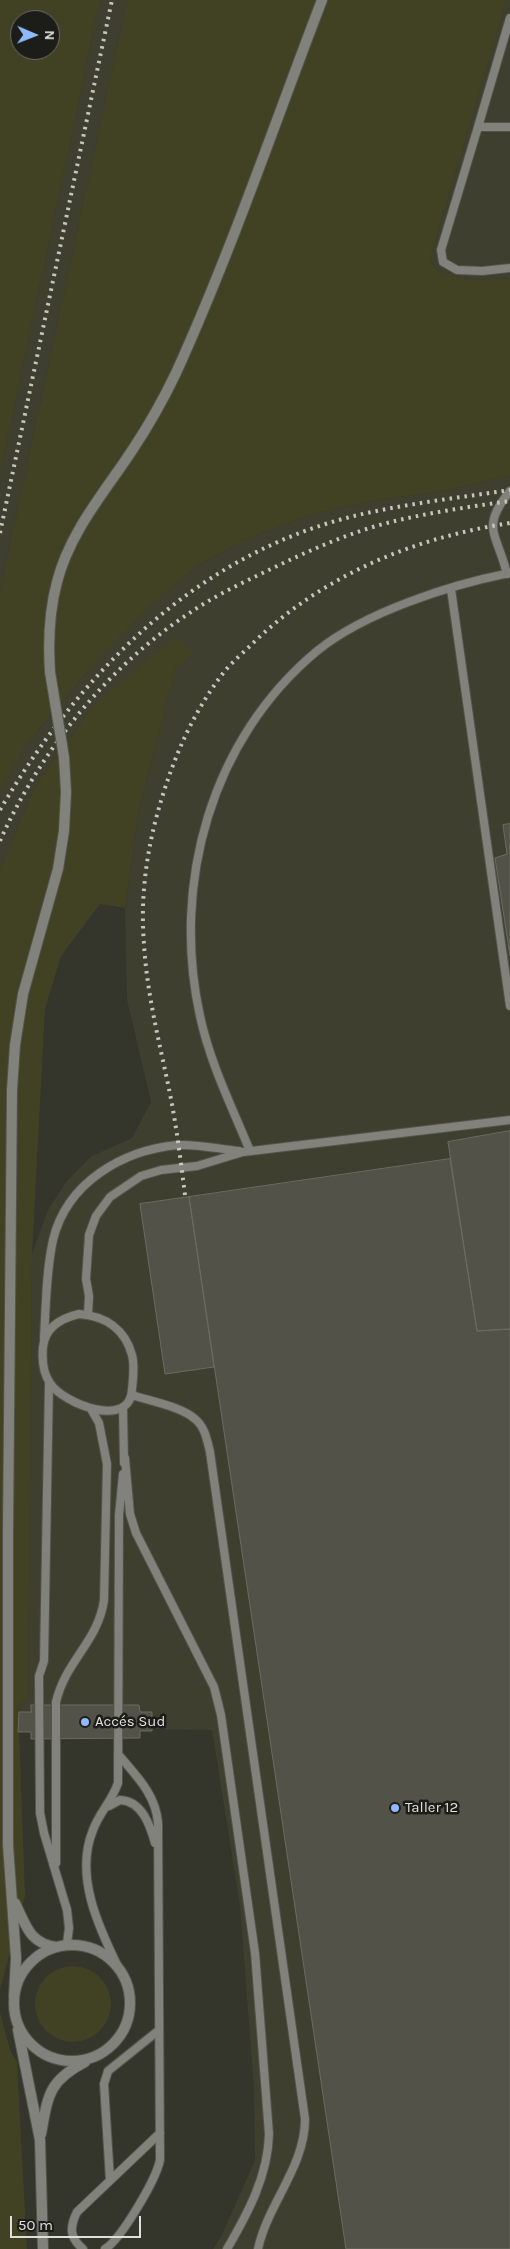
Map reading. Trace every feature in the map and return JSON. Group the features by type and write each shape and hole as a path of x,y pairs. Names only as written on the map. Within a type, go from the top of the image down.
{"street":[{"path":"43,2249 40,2140 15,2015 16,1958 8,1845 8,1776 12,1090 15,1045 23,994 58,869 64,831 66,792 64,757 50,672 50,618 57,582 70,548 90,510 134,448 174,375 209,297 322,0"},
{"path":"12,1897 31,1935 42,1944 91,1948 107,1956 119,1968 128,1986 130,2006 125,2026 114,2042 99,2055 68,2070 56,2082 47,2100 40,2140"},
{"path":"14,1997 18,1980 28,1965 41,1954 62,1946"},
{"path":"15,2015 21,2032 33,2046 47,2056 64,2060 82,2060 99,2055"}],"lane":[{"path":"510,18 440,250 443,262 457,270 482,271 510,268"},
{"path":"478,127 510,127"},
{"path":"247,1152 211,1055 200,1017 193,981 190,947 193,876 200,842 222,776 258,714 283,683 318,650 362,622 451,589 509,573 493,532 492,522 500,502 510,490"},
{"path":"451,589 510,1006"},
{"path":"88,1314 89,1296 86,1278 89,1235 96,1216 110,1197 141,1176 160,1170 197,1166 247,1152 510,1120"},
{"path":"62,1946 69,1928 40,1813 39,1774 39,1676 44,1661 49,1383 42,1354 48,1267 54,1238 65,1212 79,1192 96,1174 117,1161 137,1152 192,1145 247,1152"},
{"path":"44,1338 52,1326 65,1318 79,1314 88,1314 108,1321 125,1340 132,1356 132,1395 123,1408 130,1514 136,1533 214,1687 221,1715 255,1953 269,2134 269,2150 260,2185 227,2249"},
{"path":"49,1383 58,1393 91,1409 111,1411 123,1408"},
{"path":"132,1395 187,1413 197,1420 205,1434 210,1452 305,2119 302,2148 267,2222 258,2249"},
{"path":"56,1873 56,1702 60,1684 95,1631 102,1616 104,1600 106,1464 99,1424 91,1409"},
{"path":"119,1968 100,1931 88,1887 88,1845 93,1828 114,1796 118,1783 118,1515 125,1458"},
{"path":"105,2249 116,2240 155,2178 160,2160 156,1807 151,1795 118,1754"},
{"path":"106,1809 112,1803 120,1800 133,1802 139,1808 148,1825 158,1854"},
{"path":"110,2180 104,2084 108,2071 159,2030"},
{"path":"83,2249 71,2234 71,2223 76,2212 160,2132"}],"shaded area":[{"path":"100,0 127,0 0,590 0,474"},
{"path":"507,0 510,0 510,278 470,280 439,273 430,259"},
{"path":"510,476 510,2249 213,2249 221,2237 255,2160 254,2089 240,1906 212,1730 19,1727 20,1702 28,1701 32,1254 48,1210 66,1182 92,1156 132,1138 151,1102 127,1000 125,908 139,808 176,668 194,654 93,706 35,787 0,869 0,792 24,747 91,667 149,607 194,568 248,538 314,514 376,500 437,492"}],"green space":[{"path":"0,0 100,0 0,474"},
{"path":"127,0 507,0 430,259 439,273 470,280 510,278 510,476 437,492 376,500 314,514 248,538 194,568 149,607 91,667 24,747 0,792 0,590"},
{"path":"176,636 194,654 176,668 139,808 125,908 100,904 61,956 45,1009 32,1254 28,1701 20,1702 19,1727 25,1896 0,1990 0,869 35,787 93,706"},
{"path":"73,1966 87,1969 100,1977 108,1990 111,2004 108,2018 100,2031 87,2039 73,2042 59,2039 46,2031 38,2018 35,2004 38,1990 46,1977 59,1969"},
{"path":"0,2012 10,2050 17,2062 27,2249 0,2249"}],"building":[{"path":"510,824 510,956 495,858 507,854 503,825"},
{"path":"510,1131 510,1329 477,1331 448,1142"},
{"name":"Taller 12","path":"450,1159 477,1331 510,1329 510,2249 346,2249 189,1197"},
{"path":"189,1197 214,1367 165,1374 140,1204"},
{"name":"Accés Sud","path":"31,1705 139,1705 140,1712 152,1712 152,1731 140,1731 140,1738 31,1739 31,1732 18,1732 19,1712 31,1712"}],"railway":[{"path":"0,533 112,0"},
{"path":"0,810 31,760 66,713 104,669 146,628 191,592 240,561 293,536 350,517 410,505 510,490"},
{"path":"0,841 35,775 79,713 132,658 191,612 220,594 312,550 354,533 415,517 510,501"},
{"path":"185,1195 173,1111 148,983 143,908 148,854 156,818 166,784 186,734 203,702 227,668 279,620 309,598 339,579 371,563 404,550 474,530 510,523"}],"place":[{"name":"Accés Sud","path":"85,1722"},
{"name":"Taller 12","path":"395,1808"}]}
